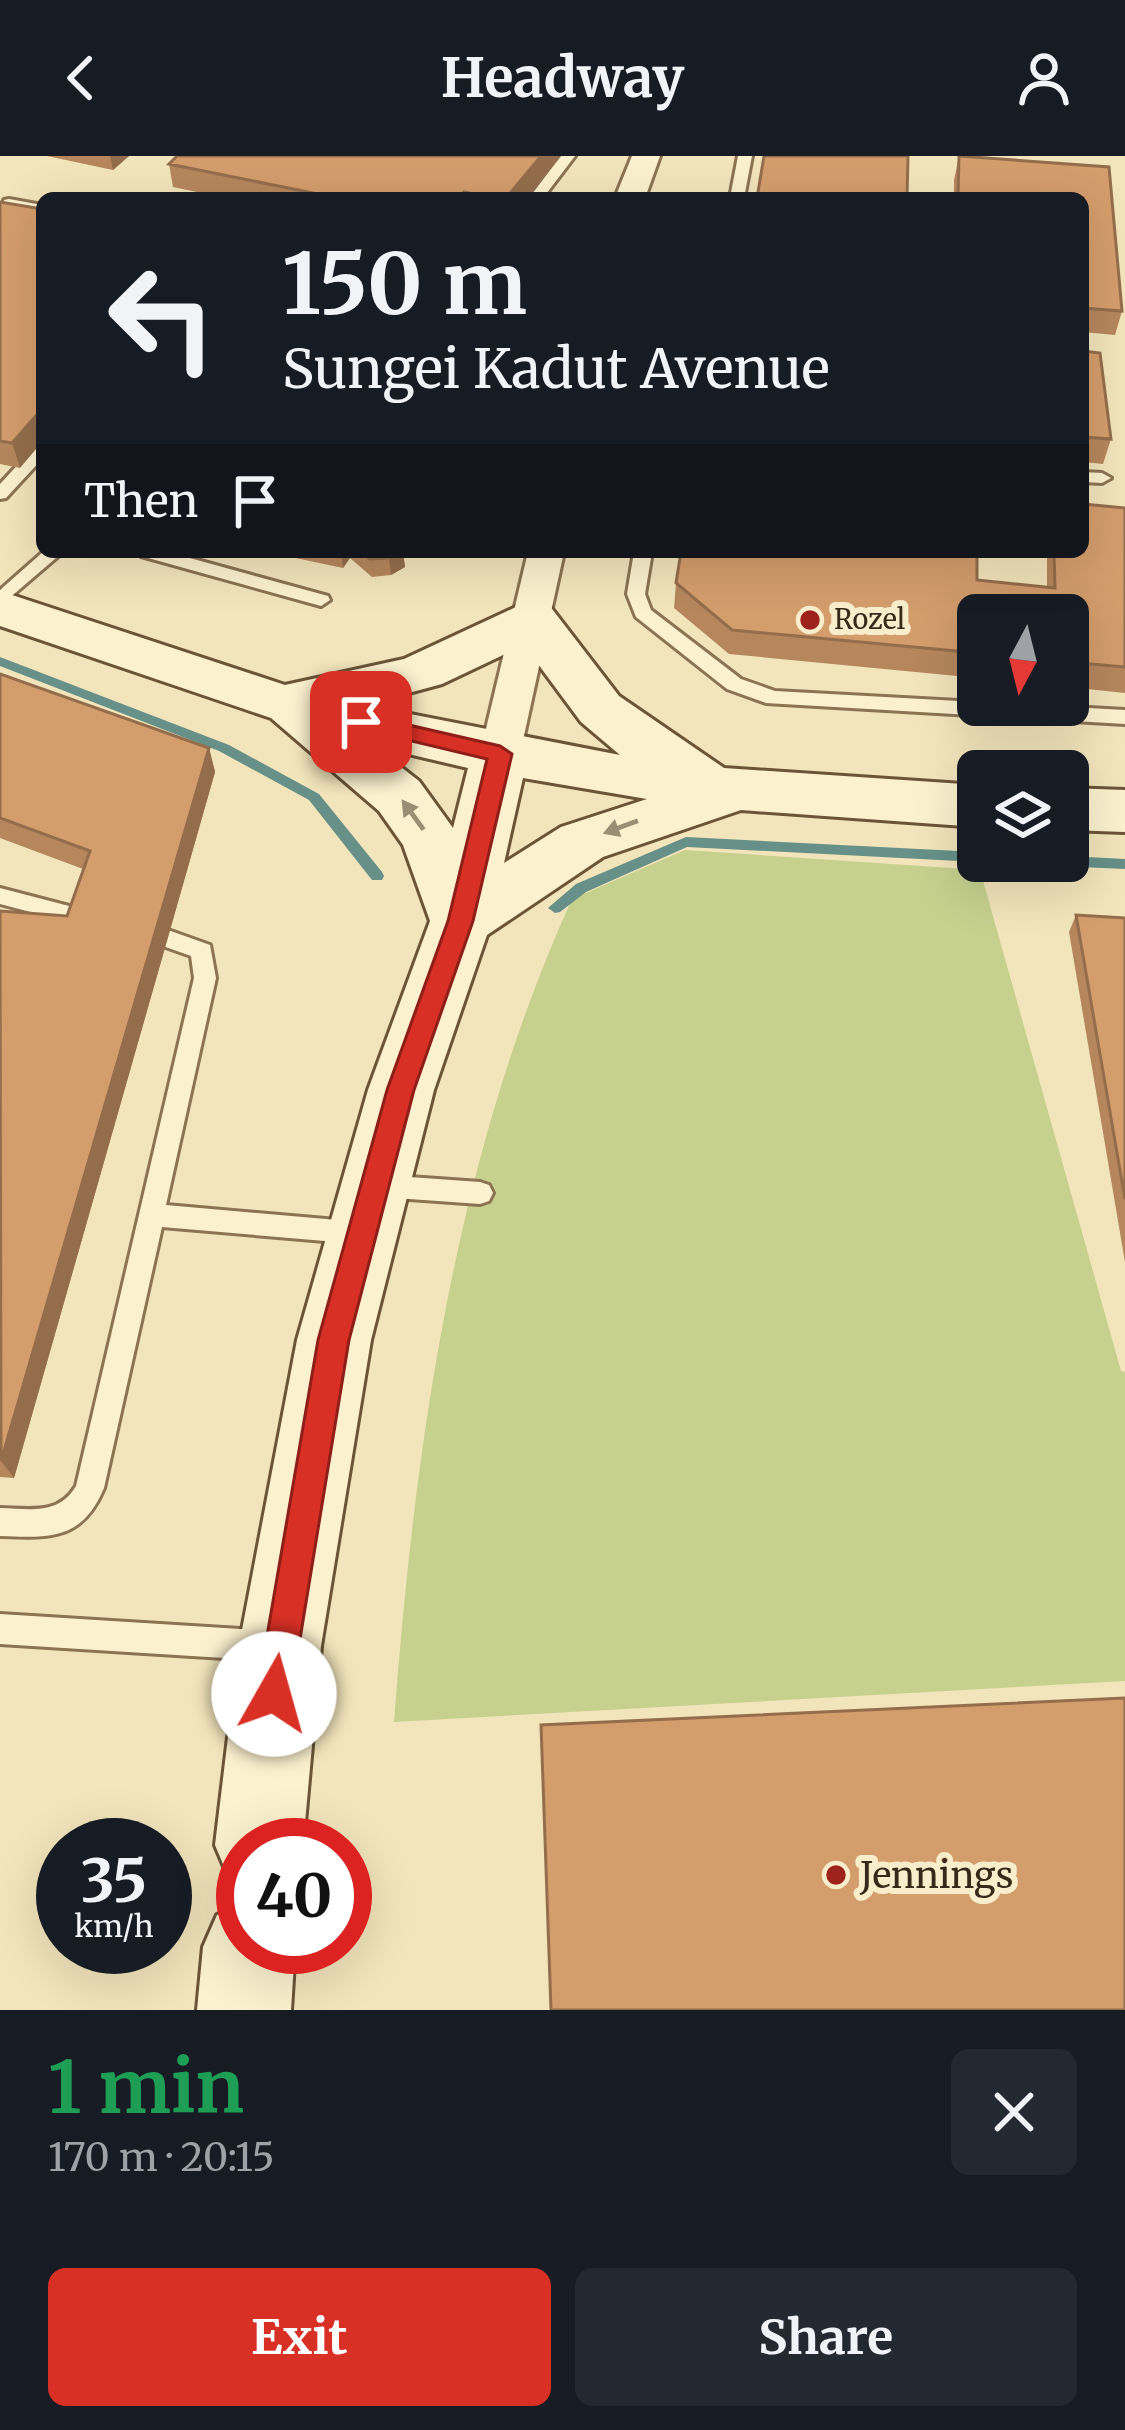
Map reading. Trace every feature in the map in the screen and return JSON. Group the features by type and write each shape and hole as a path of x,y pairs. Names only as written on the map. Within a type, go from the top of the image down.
{"street":[{"path":"632,192 646,156"},
{"path":"262,1818 280,1646 334,1340 400,1090 461,921 545,558"},
{"path":"0,604 278,700 500,754 733,793 957,805"},
{"path":"278,700 380,687 429,672 467,657 531,617"},
{"path":"531,617 600,709 634,738 733,793"},
{"path":"278,700 399,796 430,839 461,921"},
{"path":"461,921 581,842 733,793"},
{"path":"1089,810 1125,811"},
{"path":"244,2010 247,1974"}],"lane":[{"path":"541,192 568,156"},
{"path":"738,192 745,156"},
{"path":"8,203 36,207"},
{"path":"0,494 36,455"},
{"path":"0,604 48,558"},
{"path":"169,558 320,600"},
{"path":"642,558 636,594 643,613 746,690 773,698 1125,717"},
{"path":"0,896 84,918"},
{"path":"0,1522 54,1524 72,1517 84,1505 206,978 202,951 168,939"},
{"path":"152,1215 369,1209 481,1193"},
{"path":"0,1629 280,1646"}],"green space":[{"path":"685,850 957,868 957,882 983,882 1125,1372 1125,1681 394,1722 414,1512 447,1302 498,1097 572,899"}],"building":[{"path":"177,156 541,156 511,192 308,192 169,164"},
{"path":"764,156 908,156 907,192 758,192"},
{"path":"959,156 1109,167 1122,311 1089,308 1089,192 958,192"},
{"path":"0,202 36,208 36,416 12,443 0,441"},
{"path":"1089,352 1100,353 1111,439 1089,437"},
{"path":"1089,505 1125,508 1125,667 1089,664 1089,594 957,594 957,651 732,630 676,583 680,558 977,558 977,580 1055,588 1054,558 1089,558"},
{"path":"0,674 209,748 1,1461 0,911 67,916 90,851 0,818"},
{"path":"1076,915 1125,918 1125,1199"},
{"name":"Jennings","path":"1125,1698 1125,2010 551,2010 541,1725"}],"waterway":[{"path":"0,661 224,748 314,797 377,876"},
{"path":"555,908 581,888 686,842 957,856"},
{"path":"1089,862 1125,864"}],"place":[{"name":"Rozel","path":"810,620"},
{"name":"Jennings","path":"836,1875"}],"route":[{"path":"274,1694 334,1340 400,1090 461,921 500,754 361,722"}]}
